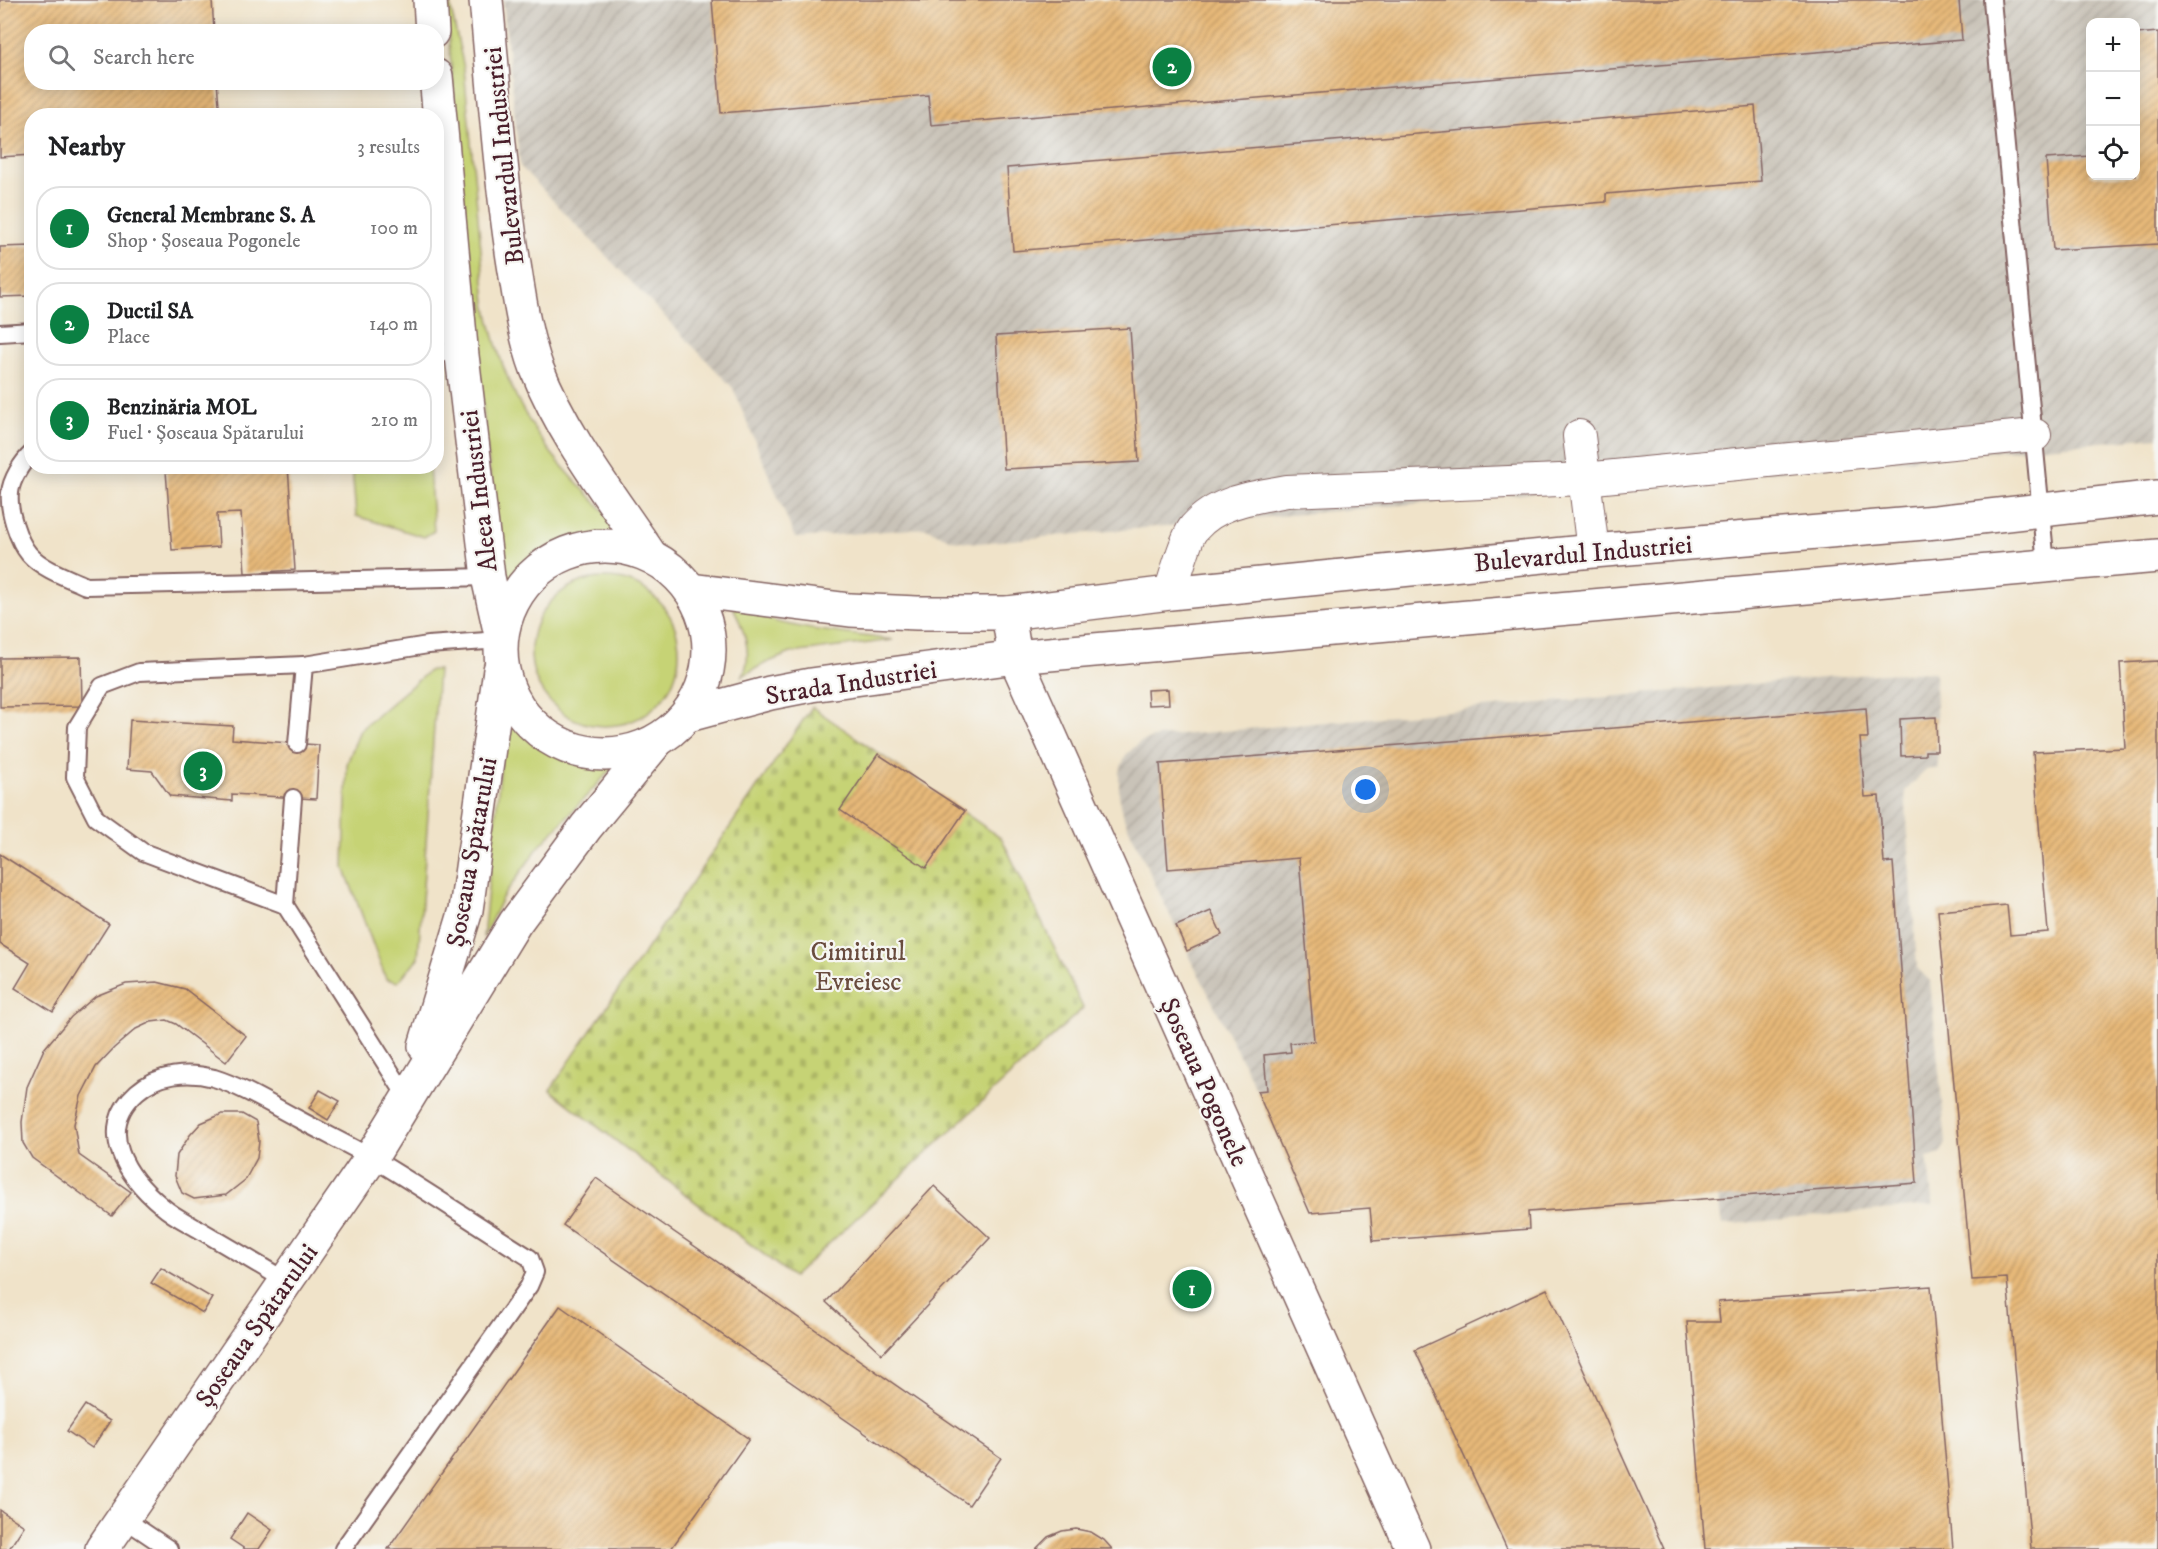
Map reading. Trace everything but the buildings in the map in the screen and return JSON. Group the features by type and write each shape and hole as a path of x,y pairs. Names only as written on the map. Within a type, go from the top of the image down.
{"main road":[{"path":"430,0 432,24"},
{"name":"Bulevardul Industriei","path":"486,0 507,220 521,311 537,367 553,405 578,449 650,555"},
{"path":"437,90 438,108"},
{"path":"444,242 448,334"},
{"name":"Aleea Industriei","path":"448,334 501,648"},
{"name":"Bulevardul Industriei","path":"1008,613 1170,593 1593,551 1936,522 2041,508 2158,497"},
{"name":"Șoseaua Spătarului","path":"408,1099 466,910 501,648 509,608 528,579 554,559 585,548 618,546 650,555 674,570 691,590 706,620 711,653 705,686 688,715 674,730 656,742 626,754 593,755 561,745 534,727 513,701 501,648"},
{"name":"Bulevardul Industriei","path":"1016,657 2158,556"},
{"path":"691,590 850,610 1008,613"},
{"name":"Șoseaua Pogonele","path":"1008,613 1016,657 1413,1549"},
{"name":"Strada Industriei","path":"688,715 770,693 1016,657"},
{"name":"Șoseaua Spătarului","path":"102,1549 371,1158 515,923 586,827 656,742"}],"street":[{"path":"1170,593 1193,529 1215,511 1241,499 1287,491 1584,479 2035,435"},
{"path":"1579,436 1593,551"}],"lane":[{"path":"1992,0 2046,565"},
{"path":"0,333 24,332"},
{"path":"24,460 9,493 14,525 30,554 56,573 86,586 283,576 488,577"},
{"path":"285,905 143,852 96,818 75,777 77,727 102,686 139,672 304,665 428,645 501,648"},
{"path":"297,744 304,665"},
{"path":"293,798 285,905 408,1099"},
{"path":"286,1281 163,1208 134,1179 122,1158 117,1143 117,1126 122,1110 135,1093 165,1076 187,1075 214,1078 252,1095 371,1158 530,1258 535,1272 529,1286 344,1549"},
{"path":"123,1518 169,1549"}],"shaded area":[{"path":"503,0 2158,0 2158,437 978,543 952,540 926,528 795,538 733,388 520,166"},
{"path":"1935,672 1938,769 1927,769 1905,791 1917,968 1930,981 1946,1143 1940,1154 1927,1157 1933,1205 1722,1225 1718,1198 1528,1212 1529,1229 1373,1241 1370,1208 1310,1213 1257,1091 1124,818 1119,795 1119,772 1126,755 1140,742 1157,737 1857,675"}],"green space":[{"path":"445,0 449,0 464,68 486,303 495,342 517,399 537,434 577,483 627,535 574,544 541,556 514,578 504,593 486,440"},
{"path":"353,474 430,474 434,531 424,537 356,516"},
{"path":"605,578 619,579 633,584 657,600 673,624 678,638 678,666 673,680 657,704 633,720 619,725 605,726 591,725 577,720 553,704 537,680 532,666 531,652 532,638 537,624 553,600 577,584 591,579"},
{"path":"732,605 777,622 893,640 791,653 742,676 747,659 746,640"},
{"path":"430,670 438,670 418,958 398,982 386,979 344,867 347,764 360,730"},
{"name":"Cimitirul Evreiesc","path":"812,707 1002,839 1083,1008 793,1277 550,1090"},
{"path":"506,714 531,737 556,753 585,762 619,761 538,848 502,898 483,938"}],"place":[{"name":"Ductil SA","path":"1172,67"},
{"name":"Benzinăria MOL","path":"203,771"},
{"name":"General Membrane S. A","path":"1192,1289"}]}
